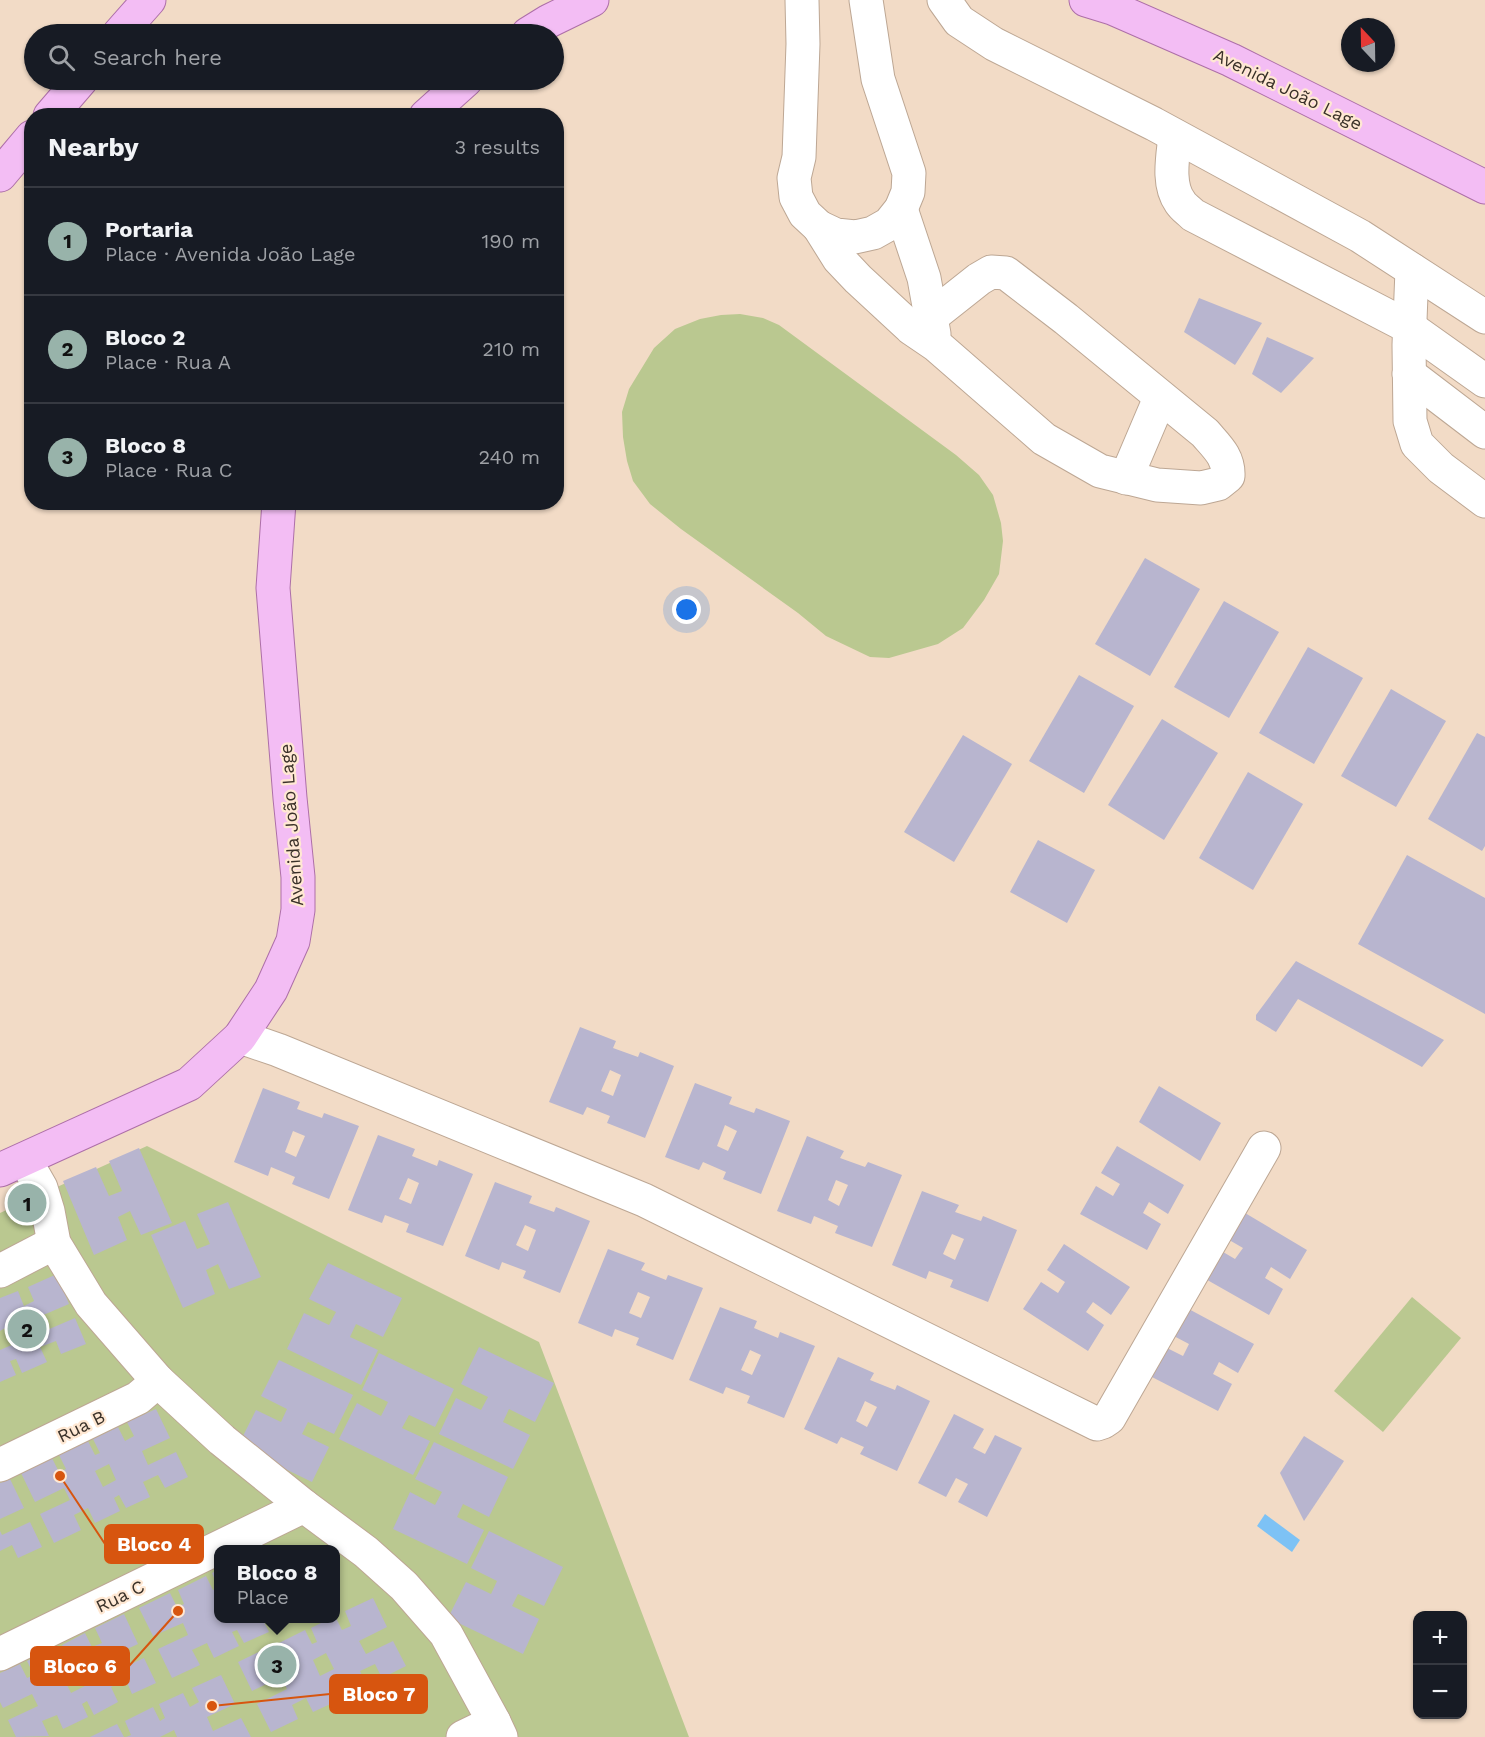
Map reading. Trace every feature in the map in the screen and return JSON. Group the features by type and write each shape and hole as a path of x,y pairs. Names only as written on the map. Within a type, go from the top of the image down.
{"main road":[{"path":"128,24 149,0"},
{"path":"544,24 592,0"},
{"name":"Avenida João Lage","path":"1086,0 1112,8 1231,60 1485,187"},
{"path":"57,108 72,90"},
{"path":"435,108 455,90"},
{"path":"0,175 24,146"},
{"name":"Avenida João Lage","path":"12,1165 189,1084 240,1037 271,990 292,941 298,910 298,877 273,588 278,510"}],"street":[{"path":"802,0 803,44 799,157 794,178 796,197 805,214 819,227 839,259 851,273 926,330 1044,439 1100,471 1157,485 1201,488 1218,484 1228,476 1224,454 1205,433 1006,273 991,272 979,279 926,330"},
{"path":"819,227 836,235 855,237 873,233 889,224 901,210 908,192 909,173 878,79 866,0"},
{"path":"944,0 959,21 994,44 1175,136 1360,236 1485,317"},
{"path":"1175,136 1172,168 1174,192 1180,203 1194,215 1409,327 1485,381"},
{"path":"901,210 924,278 926,330"},
{"path":"1412,270 1409,327 1410,421 1417,444 1441,468 1485,501"},
{"path":"1409,374 1485,432"},
{"path":"1126,478 1160,398"},
{"path":"240,1037 278,1050 644,1200 1097,1424 1109,1418 1264,1148"},
{"path":"12,1165 41,1188 54,1243 91,1304 158,1381 222,1440 366,1552 404,1586 446,1634 498,1730 463,1737"},
{"path":"0,1271 54,1243"},
{"name":"Rua B","path":"0,1465 138,1398 158,1381"},
{"name":"Rua C","path":"224,1545 304,1506"},
{"name":"Rua C","path":"0,1654 214,1550"}],"green space":[{"path":"740,314 763,318 779,325 956,455 979,475 993,495 1001,523 1003,541 999,574 984,600 963,628 938,644 889,658 870,657 826,636 798,613 681,529 650,504 633,481 623,437 622,412 629,389 654,348 675,329 700,319"},
{"path":"147,1146 539,1342 689,1737 0,1737 0,1213"},
{"path":"1412,1297 1461,1338 1383,1432 1334,1391"}],"water":[{"path":"1265,1514 1300,1540 1292,1552 1257,1526"}],"building":[{"path":"1199,298 1262,323 1235,365 1184,332"},
{"path":"1267,337 1314,358 1281,393 1252,374"},
{"path":"1145,558 1200,589 1150,676 1095,644"},
{"path":"1224,601 1279,632 1229,718 1174,687"},
{"path":"1308,647 1363,678 1314,764 1259,733"},
{"path":"1079,675 1134,706 1084,793 1029,761"},
{"path":"1391,689 1446,721 1396,807 1341,776"},
{"path":"1162,719 1218,753 1164,840 1108,805"},
{"path":"1477,733 1485,737 1485,846 1482,851 1428,819"},
{"path":"963,735 1012,764 954,862 904,832"},
{"path":"1248,772 1303,804 1253,890 1199,858"},
{"path":"1038,840 1095,870 1067,923 1010,892"},
{"path":"1407,855 1485,898 1485,1014 1358,944"},
{"path":"1296,961 1444,1040 1422,1067 1298,999 1276,1032 1256,1020 1256,1015"},
{"path":"580,1027 616,1041 613,1048 638,1057 640,1052 674,1066 645,1138 607,1123 610,1116 587,1107 583,1115 549,1102","holes":["610,1070 621,1075 613,1096 601,1091"]},
{"path":"695,1083 732,1097 729,1104 754,1113 756,1108 790,1121 761,1194 723,1179 726,1172 703,1162 699,1170 665,1157","holes":["725,1125 737,1131 728,1151 717,1146"]},
{"path":"1159,1086 1221,1123 1200,1161 1139,1122"},
{"path":"263,1088 300,1102 297,1109 322,1118 324,1113 359,1126 329,1199 292,1184 295,1177 271,1167 268,1176 234,1162","holes":["293,1131 305,1136 296,1157 285,1152"]},
{"path":"378,1135 415,1149 412,1156 437,1166 439,1160 473,1174 443,1246 406,1232 409,1224 385,1215 382,1223 348,1210","holes":["408,1178 419,1183 411,1204 399,1199"]},
{"path":"807,1136 844,1151 840,1158 865,1167 868,1162 902,1175 872,1247 835,1233 838,1226 814,1216 811,1224 777,1211","holes":["836,1180 848,1185 839,1206 828,1200"]},
{"path":"1117,1146 1184,1185 1168,1214 1149,1202 1143,1213 1161,1224 1147,1250 1080,1214 1096,1186 1113,1196 1120,1184 1101,1173"},
{"path":"139,1148 172,1223 141,1235 130,1211 118,1217 127,1240 94,1255 63,1181 96,1167 109,1196 122,1191 109,1161"},
{"path":"495,1182 532,1196 529,1203 554,1212 556,1207 590,1221 560,1293 523,1278 526,1271 502,1262 499,1270 465,1256","holes":["525,1225 536,1230 528,1251 516,1245"]},
{"path":"922,1191 959,1205 955,1212 981,1221 983,1216 1017,1230 988,1302 950,1287 953,1280 929,1271 926,1279 892,1265","holes":["952,1234 964,1239 955,1260 943,1254"]},
{"path":"31,1194 37,1207 23,1212 18,1200"},
{"path":"228,1202 261,1277 229,1289 218,1264 206,1270 215,1294 183,1308 151,1235 185,1221 197,1249 210,1244 197,1214"},
{"path":"1240,1210 1307,1250 1290,1279 1271,1267 1265,1278 1283,1289 1269,1315 1202,1277 1218,1249 1235,1259 1243,1248 1224,1237"},
{"path":"1064,1244 1130,1287 1111,1315 1093,1302 1086,1312 1104,1325 1088,1351 1023,1309 1041,1282 1058,1293 1065,1282 1047,1270"},
{"path":"608,1249 645,1263 641,1270 666,1280 668,1275 703,1288 673,1360 636,1345 639,1338 615,1329 612,1337 578,1323","holes":["638,1292 650,1297 641,1318 629,1313"]},
{"path":"328,1263 402,1298 383,1337 356,1324 350,1337 378,1350 361,1385 287,1349 304,1313 329,1325 336,1312 309,1299"},
{"path":"57,1274 69,1304 41,1316 47,1330 75,1318 86,1344 61,1354 56,1341 40,1347 47,1362 22,1373 16,1359 10,1361 16,1375 0,1382 0,1350 14,1344 7,1327 0,1331 0,1298 18,1291 24,1306 34,1301 28,1287"},
{"path":"720,1307 757,1321 754,1328 778,1338 780,1332 815,1346 784,1418 747,1403 750,1396 726,1387 723,1394 689,1380","holes":["750,1350 761,1355 752,1375 741,1370"]},
{"path":"1185,1307 1254,1344 1238,1373 1219,1362 1213,1374 1232,1384 1218,1411 1150,1376 1165,1347 1183,1356 1189,1344 1170,1334"},
{"path":"479,1347 554,1383 535,1422 509,1409 503,1422 530,1435 513,1469 439,1434 456,1398 481,1410 488,1397 461,1384"},
{"path":"379,1353 454,1389 435,1427 409,1415 402,1428 430,1441 413,1475 339,1439 357,1403 381,1416 388,1402 362,1390"},
{"path":"838,1357 874,1373 870,1380 895,1390 897,1385 930,1401 897,1471 860,1454 864,1447 841,1437 837,1444 804,1429","holes":["865,1401 877,1407 867,1427 856,1421"]},
{"path":"279,1360 353,1395 334,1434 308,1422 302,1434 329,1447 312,1482 238,1446 256,1410 281,1422 287,1409 261,1396"},
{"path":"156,1409 170,1438 142,1451 148,1465 176,1452 188,1477 165,1488 158,1475 143,1482 150,1497 126,1508 119,1495 114,1498 120,1511 95,1523 88,1508 74,1515 81,1530 54,1543 40,1514 70,1500 64,1488 35,1502 21,1473 52,1458 59,1472 66,1469 59,1455 88,1441 95,1455 100,1453 93,1439 118,1427 125,1441 134,1436 127,1422","holes":["109,1464 116,1480 103,1487 95,1471"]},
{"path":"954,1414 984,1429 973,1448 985,1454 995,1435 1022,1448 987,1517 958,1502 968,1484 956,1478 946,1497 918,1483"},
{"path":"1304,1436 1344,1461 1304,1521 1280,1473"},
{"path":"434,1442 508,1477 489,1517 463,1504 457,1517 484,1530 467,1564 393,1529 410,1492 435,1505 442,1492 415,1479"},
{"path":"10,1479 24,1508 0,1519 0,1483"},
{"path":"30,1522 42,1547 18,1558 12,1545 0,1551 0,1531 2,1535"},
{"path":"489,1531 563,1567 544,1606 518,1594 512,1606 539,1619 523,1654 448,1618 466,1582 491,1594 497,1581 471,1568"},
{"path":"206,1576 213,1590 214,1623 264,1623 269,1632 244,1643 237,1630 232,1632 239,1646 214,1658 207,1643 192,1650 200,1665 172,1678 158,1649 188,1635 183,1623 153,1636 139,1608 170,1593 177,1607 184,1604 178,1590"},
{"path":"373,1598 387,1627 359,1641 366,1654 393,1641 406,1666 382,1678 375,1664 360,1671 367,1686 343,1698 337,1684 331,1687 337,1701 313,1712 306,1698 292,1705 298,1719 271,1732 257,1704 287,1689 281,1677 252,1691 238,1662 269,1647 276,1661 283,1658 277,1644 305,1630 312,1644 317,1642 311,1628 321,1623 338,1623 342,1630 351,1626 345,1611","holes":["326,1653 334,1669 320,1676 313,1660"]},
{"path":"124,1614 138,1644 110,1657 116,1671 144,1658 156,1683 132,1694 126,1680 111,1687 118,1702 94,1715 87,1701 82,1704 88,1717 63,1729 57,1715 42,1721 49,1736 16,1737 8,1720 38,1706 32,1694 3,1708 0,1702 0,1673 20,1664 27,1678 34,1675 27,1661 56,1647 63,1661 68,1659 62,1645 85,1633 92,1647 102,1643 95,1628","holes":["77,1670 85,1686 71,1693 63,1677"]},
{"path":"221,1675 235,1704 207,1717 213,1731 241,1718 251,1737 177,1737 174,1730 160,1737 126,1737 131,1735 125,1721 153,1707 160,1721 165,1718 159,1704 183,1693 190,1707 199,1702 192,1688"},
{"path":"117,1724 124,1737 90,1737"}],"place":[{"name":"Portaria","path":"27,1203"},
{"name":"Bloco 2","path":"27,1329"},
{"name":"Bloco 4","path":"60,1476"},
{"name":"Bloco 6","path":"178,1611"},
{"name":"Bloco 8","path":"277,1665"},
{"name":"Bloco 7","path":"212,1706"}]}
